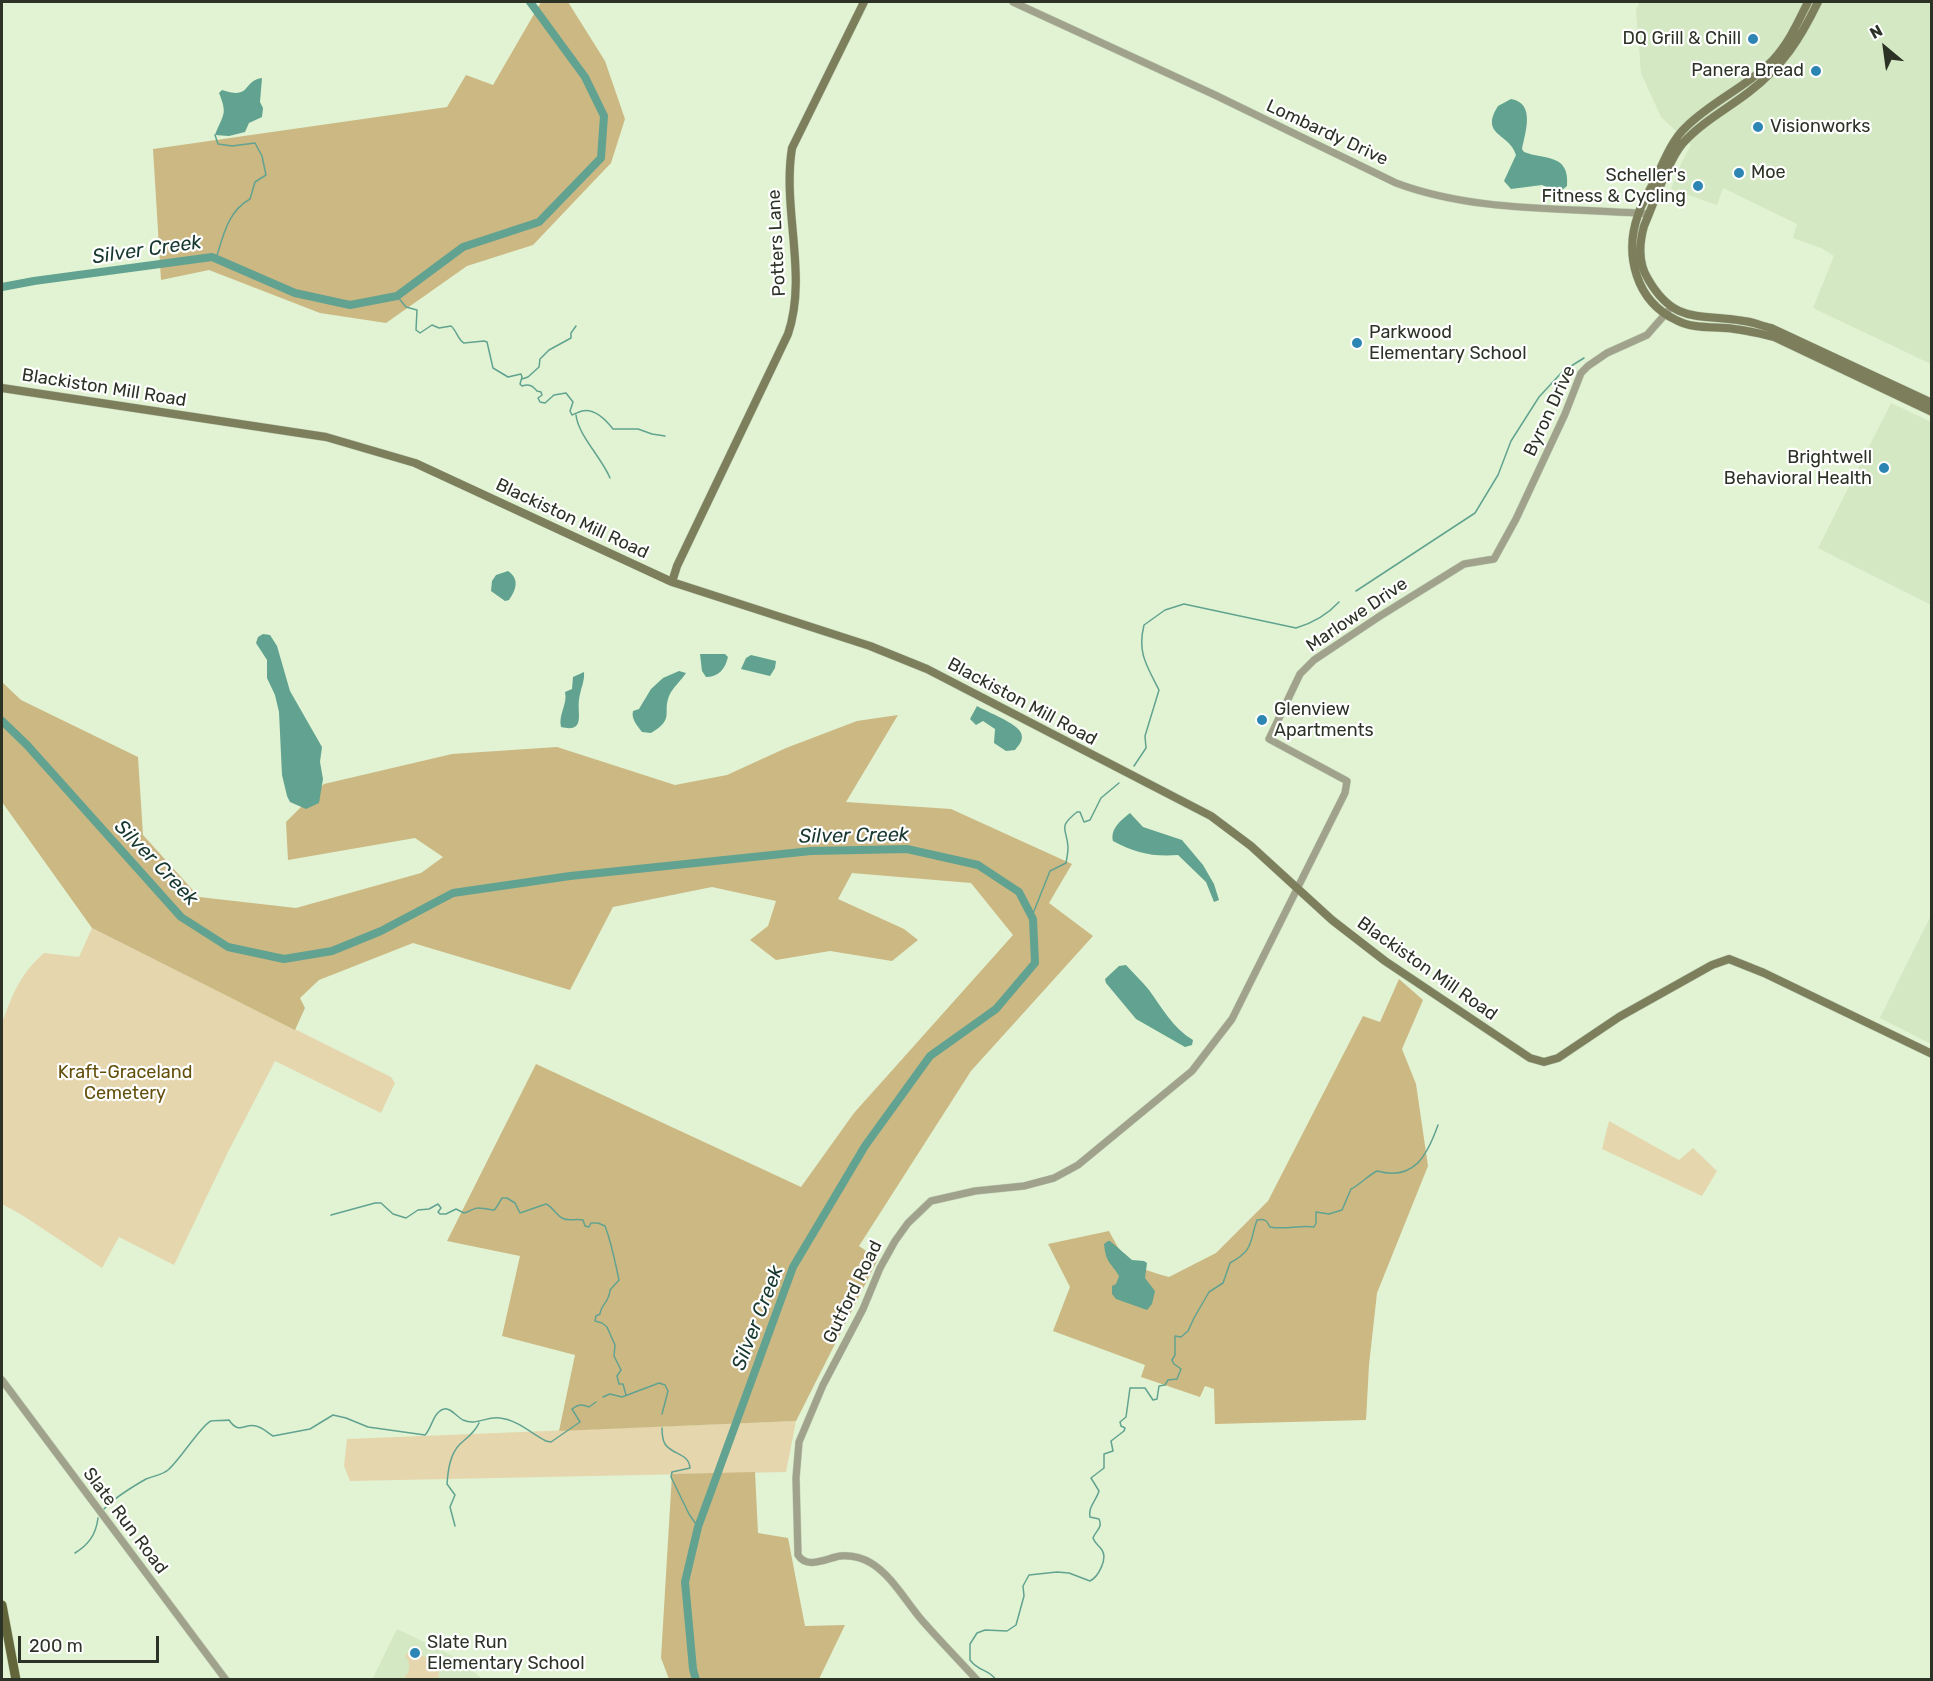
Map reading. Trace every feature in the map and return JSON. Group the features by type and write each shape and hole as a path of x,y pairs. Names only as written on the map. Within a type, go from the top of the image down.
{"main road":[{"name":"Potters Lane","path":"672,582 677,566 791,324 796,298 788,174 792,148 864,2"},
{"path":"1808,2 1801,27 1789,54 1749,92 1682,144 1640,237 1640,258 1643,271 1653,287 1672,306 1683,313 1698,317 1744,321 1771,328 1908,396 1932,412"},
{"path":"1818,2 1801,27 1761,71 1703,111 1684,128 1664,160 1638,213 1632,235 1633,266 1642,290 1649,300 1665,314 1681,322 1698,327 1755,332 1774,337 1908,396 1932,403"},
{"name":"Blackiston Mill Road","path":"2,388 270,427 326,437 364,447 425,467 672,582 870,646 927,669 1211,816 1251,846 1332,920 1385,961 1512,1047 1539,1062 1558,1058 1619,1017 1712,965 1727,959 1764,973 1932,1054"},
{"path":"2,1605 16,1680"}],"street":[{"name":"Lombardy Drive","path":"1013,2 1208,92 1396,183 1422,193 1486,204 1649,214"},
{"name":"Byron Drive","path":"1490,560 1494,559 1501,548 1516,519 1565,414 1581,373 1607,353 1647,336 1672,306"},
{"name":"Marlowe Drive","path":"1297,889 1345,793 1347,781 1269,740 1300,674 1314,660 1464,564 1490,560"},
{"name":"Gutford Road","path":"977,1680 920,1619 876,1566 863,1558 853,1556 839,1556 816,1562 801,1560 797,1549 795,1478 799,1442 806,1422 863,1309 880,1268 895,1241 922,1208 931,1201 948,1197 1024,1186 1054,1178 1078,1165 1192,1071 1232,1019 1297,889"},
{"name":"Slate Run Road","path":"2,1380 226,1680"}],"shaded area":[{"path":"541,2 568,2 605,61 625,119 611,163 533,245 467,266 386,323 320,313 209,270 161,280 153,149 447,107 466,75 493,85"},
{"path":"1639,2 1931,2 1931,364 1813,308 1834,256 1821,248 1793,238 1797,224 1723,188 1717,205 1671,189 1691,145 1661,117 1641,73 1636,11"},
{"path":"1891,403 1931,422 1931,605 1818,548"},
{"path":"2,682 21,700 138,757 143,835 199,897 296,908 421,873 443,857 415,838 288,860 286,822 324,784 452,754 557,747 675,785 727,775 786,748 857,721 898,715 846,802 951,809 1072,864 1049,903 1093,936 971,1071 859,1246 878,1259 796,1421 559,1431 575,1355 502,1336 520,1256 447,1241 536,1064 801,1187 854,1113 1013,935 971,883 852,873 838,899 904,929 918,940 892,961 830,951 776,960 750,940 768,926 776,901 712,887 613,907 570,990 413,943 319,980 300,998 305,1008 295,1030 92,928 2,802"},
{"path":"1931,915 1931,1044 1880,1018"},
{"path":"1399,979 1423,1000 1402,1049 1416,1084 1428,1166 1377,1293 1366,1420 1215,1424 1214,1389 1205,1386 1200,1397 1141,1377 1145,1365 1053,1331 1070,1287 1048,1244 1109,1231 1120,1251 1132,1263 1169,1277 1216,1253 1268,1201 1363,1016 1380,1022"},
{"path":"755,1472 758,1533 788,1538 805,1626 845,1625 819,1679 669,1679 661,1658 672,1474"},
{"name":"Slate Run Elementary School","path":"397,1629 461,1660 482,1679 372,1680"}],"green space":[{"name":"Kraft-Graceland Cemetery","path":"92,928 391,1077 395,1083 381,1113 275,1061 174,1265 119,1237 102,1268 2,1204 2,1019 30,967 44,953 79,957"},
{"path":"1609,1121 1679,1160 1693,1148 1717,1171 1702,1196 1602,1149"},
{"path":"796,1421 786,1472 350,1481 344,1466 347,1439"},
{"path":"409,1652 437,1660 440,1666 438,1679 404,1678 409,1670 405,1656"}],"water":[{"path":"262,78 260,102 263,108 262,117 249,123 245,132 229,136 215,135 224,110 219,93 222,90 238,93"},
{"path":"1511,99 1524,106 1526,112 1527,120 1522,149 1524,152 1560,163 1567,175 1567,186 1561,191 1555,191 1542,185 1511,189 1504,181 1516,155 1508,142 1494,129 1492,123 1498,106"},
{"path":"508,571 512,574 516,585 509,600 505,601 491,591 492,581 496,575"},
{"path":"263,634 270,635 277,646 290,691 322,747 320,762 323,779 319,803 306,809 290,802 287,796 282,775 279,712 275,695 267,678 267,660 256,643 258,637"},
{"path":"700,654 725,654 728,657 721,672 706,677 702,671"},
{"path":"751,655 776,661 770,676 741,669 746,658"},
{"path":"679,671 686,673 671,692 664,723 651,733 642,732 636,724 633,711 639,709 651,689 663,678"},
{"path":"584,672 579,700 579,721 574,727 561,727 565,692 572,689 573,677"},
{"path":"977,706 1018,729 1022,738 1015,750 1006,751 994,743 995,729 983,721 976,725 970,719"},
{"path":"1130,813 1143,827 1182,840 1203,865 1214,884 1219,900 1214,902 1206,882 1178,855 1144,853 1113,841 1115,829"},
{"path":"1126,965 1149,990 1174,1024 1193,1040 1192,1045 1185,1047 1136,1019 1106,983 1105,979 1119,966"},
{"path":"1108,1241 1132,1260 1147,1263 1145,1278 1155,1291 1152,1304 1147,1310 1116,1299 1112,1294 1112,1286 1116,1284 1119,1276 1106,1255 1104,1244"}],"waterway":[{"name":"Silver Creek","path":"2,287 212,257 295,293 350,305 397,296 463,247 539,222 601,158 604,116 585,77 530,2"},
{"path":"215,135 218,144 232,146 255,143 262,156 266,175 255,182 250,199 231,217 216,259"},
{"path":"397,296 406,307 417,310 416,330 420,333 432,325 439,328 451,326 464,343 487,342 493,368 508,377 521,374 520,384 534,387 541,392 542,395 538,398 540,402 545,403 554,395 566,393 573,402 570,411 572,415 582,411 591,411 604,419 613,429 638,429 665,436"},
{"path":"522,379 528,377 539,367 540,359 549,350 571,338 571,333 576,326"},
{"path":"1356,591 1475,513 1498,475 1511,441 1539,397 1563,371 1584,358"},
{"path":"576,415 581,430 610,478"},
{"path":"1134,766 1146,748 1145,736 1159,690 1144,659 1142,644 1144,625 1165,610 1184,604 1296,628 1319,618 1339,602"},
{"name":"Silver Creek","path":"2,721 27,745 181,917 228,947 284,959 332,951 381,931 453,893 570,876 811,851 907,849 978,865 1019,892 1033,919 1035,963 996,1009 930,1056 865,1146 793,1267 698,1527 685,1582 696,1680"},
{"path":"1032,916 1050,871 1066,863 1068,847 1065,825 1077,812 1080,812 1084,822 1090,820 1101,798 1119,783"},
{"path":"996,1680 970,1660 970,1644 977,1633 985,1630 1007,1631 1016,1625 1024,1596 1023,1586 1029,1575 1069,1573 1090,1581 1099,1572 1104,1554 1093,1538 1100,1527 1100,1522 1099,1519 1090,1517 1091,1507 1099,1491 1091,1478 1104,1468 1104,1454 1113,1451 1111,1441 1124,1431 1125,1428 1120,1422 1126,1417 1130,1388 1145,1388 1153,1400 1157,1399 1159,1386 1165,1385 1168,1380 1177,1379 1181,1369 1172,1360 1175,1355 1175,1336 1181,1337 1188,1331 1209,1292 1223,1283 1230,1263 1247,1250 1257,1220 1264,1220 1270,1227 1276,1228 1314,1227 1316,1212 1329,1214 1342,1210 1351,1189 1373,1173 1377,1171 1401,1172 1410,1169 1424,1156 1438,1125"},
{"path":"331,1215 375,1203 381,1203 393,1214 406,1218 418,1210 429,1209 438,1204 441,1208 438,1212 440,1214 456,1209 464,1213 476,1208 495,1210 502,1198 507,1198 515,1203 520,1213 546,1204 565,1219 583,1220 585,1226 589,1227 591,1223 605,1226 619,1280 610,1290 595,1321 607,1327 615,1345 614,1356 621,1370 617,1376 619,1384 623,1384 626,1395"},
{"path":"603,1397 610,1394 622,1397 659,1383 665,1385 668,1391 662,1414"},
{"path":"104,1509 135,1485 168,1470 211,1421 229,1420 239,1428 252,1425 273,1436 310,1429 333,1415 368,1427 425,1435 437,1413 446,1409 468,1422 495,1418 506,1419 551,1442 580,1422 572,1409 580,1405 589,1407 596,1402"},
{"path":"455,1526 450,1507 455,1495 447,1484 450,1463 454,1452 479,1423"},
{"path":"662,1428 663,1438 668,1448 687,1459 689,1463 690,1468 672,1472 671,1477 698,1527"},
{"path":"75,1553 91,1539 98,1518"}],"place":[{"name":"DQ Grill & Chill","path":"1753,39"},
{"name":"Panera Bread","path":"1816,71"},
{"name":"Visionworks","path":"1758,127"},
{"name":"Moe","path":"1739,173"},
{"name":"Scheller's Fitness & Cycling","path":"1698,186"},
{"name":"Parkwood Elementary School","path":"1357,343"},
{"name":"Brightwell Behavioral Health","path":"1884,468"},
{"name":"Glenview Apartments","path":"1262,720"},
{"name":"Slate Run Elementary School","path":"415,1653"}]}
